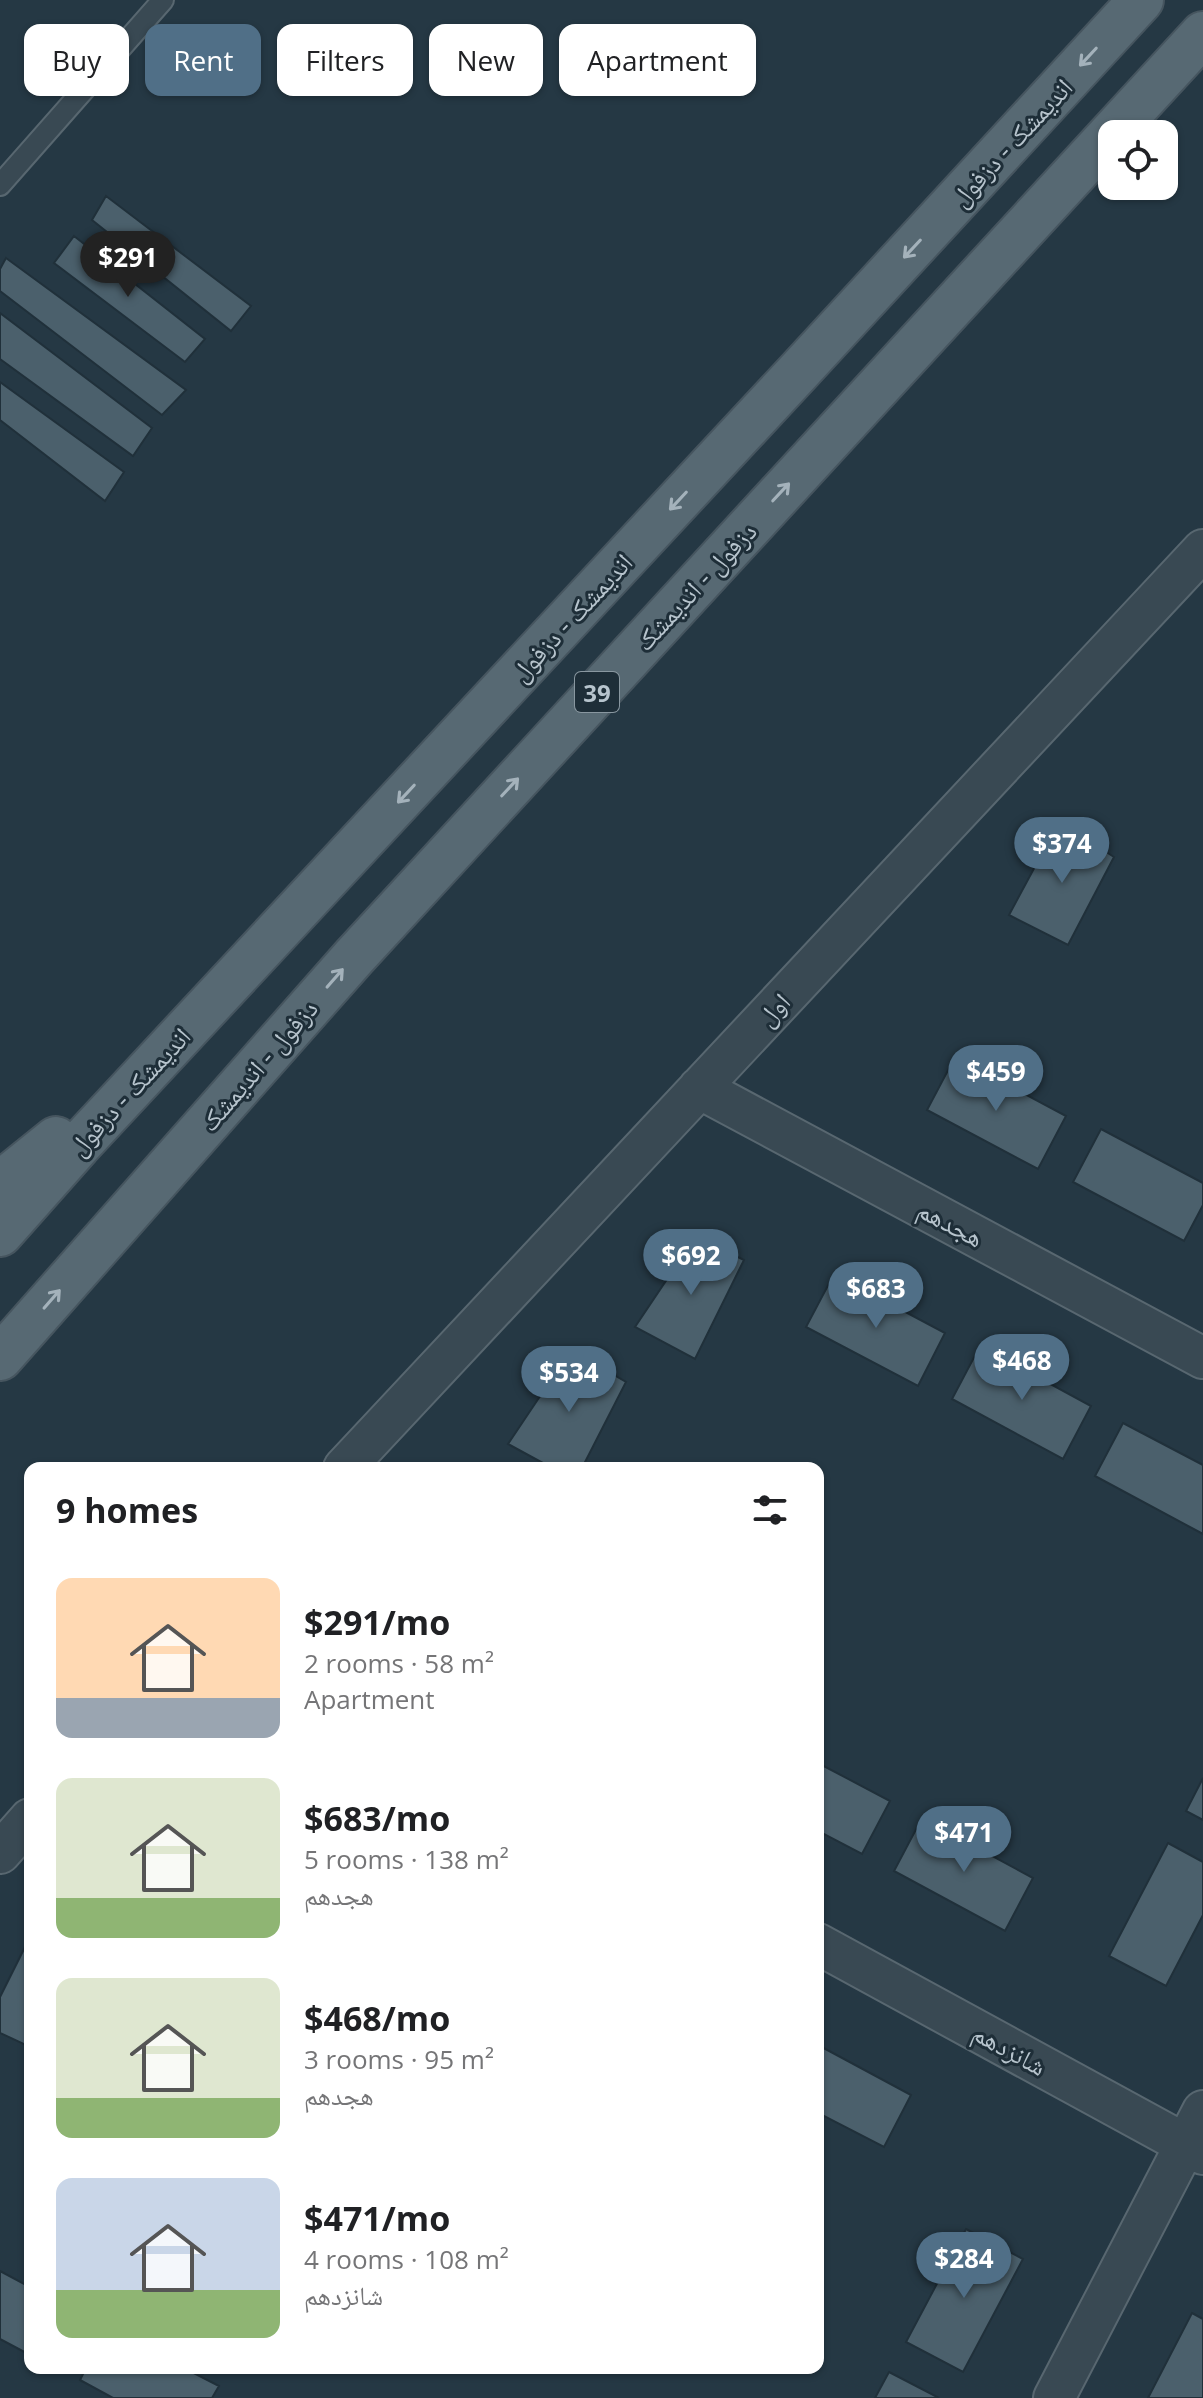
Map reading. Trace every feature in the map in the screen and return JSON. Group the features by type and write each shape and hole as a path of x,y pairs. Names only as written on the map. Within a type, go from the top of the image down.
{"main road":[{"name":"اندیمشک - دزفول","path":"0,1234 1141,0"},
{"name":"دزفول - اندیمشک","path":"0,1358 354,957 1203,34"},
{"path":"0,1184 167,1050"}],"street":[{"name":"اول","path":"350,1462 699,1088 1198,564"},
{"name":"هجدهم","path":"699,1088 1203,1358"},
{"path":"0,1853 24,1826"},
{"name":"شانزدهم","path":"824,1947 1194,2150"},
{"path":"1054,2398 1194,2150 1203,2111"}],"lane":[{"path":"0,185 163,0"}],"building":[{"path":"106,196 251,306 231,331 92,220"},
{"path":"74,236 205,339 185,362 54,263"},
{"path":"6,258 186,390 162,415 0,291 0,269"},
{"path":"0,313 152,428 133,456 0,359"},
{"path":"0,382 124,472 105,501 0,420"},
{"path":"1059,822 1114,857 1068,945 1009,915"},
{"path":"955,1057 1066,1116 1038,1169 927,1110"},
{"path":"1101,1129 1203,1183 1203,1205 1184,1241 1073,1182"},
{"path":"696,1236 744,1260 695,1359 635,1327"},
{"path":"834,1274 945,1333 918,1386 806,1327"},
{"path":"980,1346 1091,1406 1063,1459 952,1399"},
{"path":"571,1350 626,1382 585,1462 541,1462 508,1444"},
{"path":"1123,1423 1203,1465 1203,1534 1095,1476"},
{"path":"824,1766 890,1801 862,1854 824,1834"},
{"path":"1203,1778 1203,1820 1186,1811"},
{"path":"922,1818 1033,1878 1005,1931 894,1871"},
{"path":"1168,1843 1203,1862 1203,1915 1166,1986 1109,1956"},
{"path":"24,1949 24,2044 0,2033 0,1997"},
{"path":"824,2048 911,2095 884,2147 824,2116"},
{"path":"966,2229 1023,2259 963,2372 906,2342"},
{"path":"0,2271 24,2284 24,2352 0,2339"},
{"path":"1192,2313 1203,2319 1203,2398 1148,2398"},
{"path":"889,2372 939,2398 875,2398"},
{"path":"83,2374 196,2374 219,2386 212,2398 113,2398 80,2380"}]}
